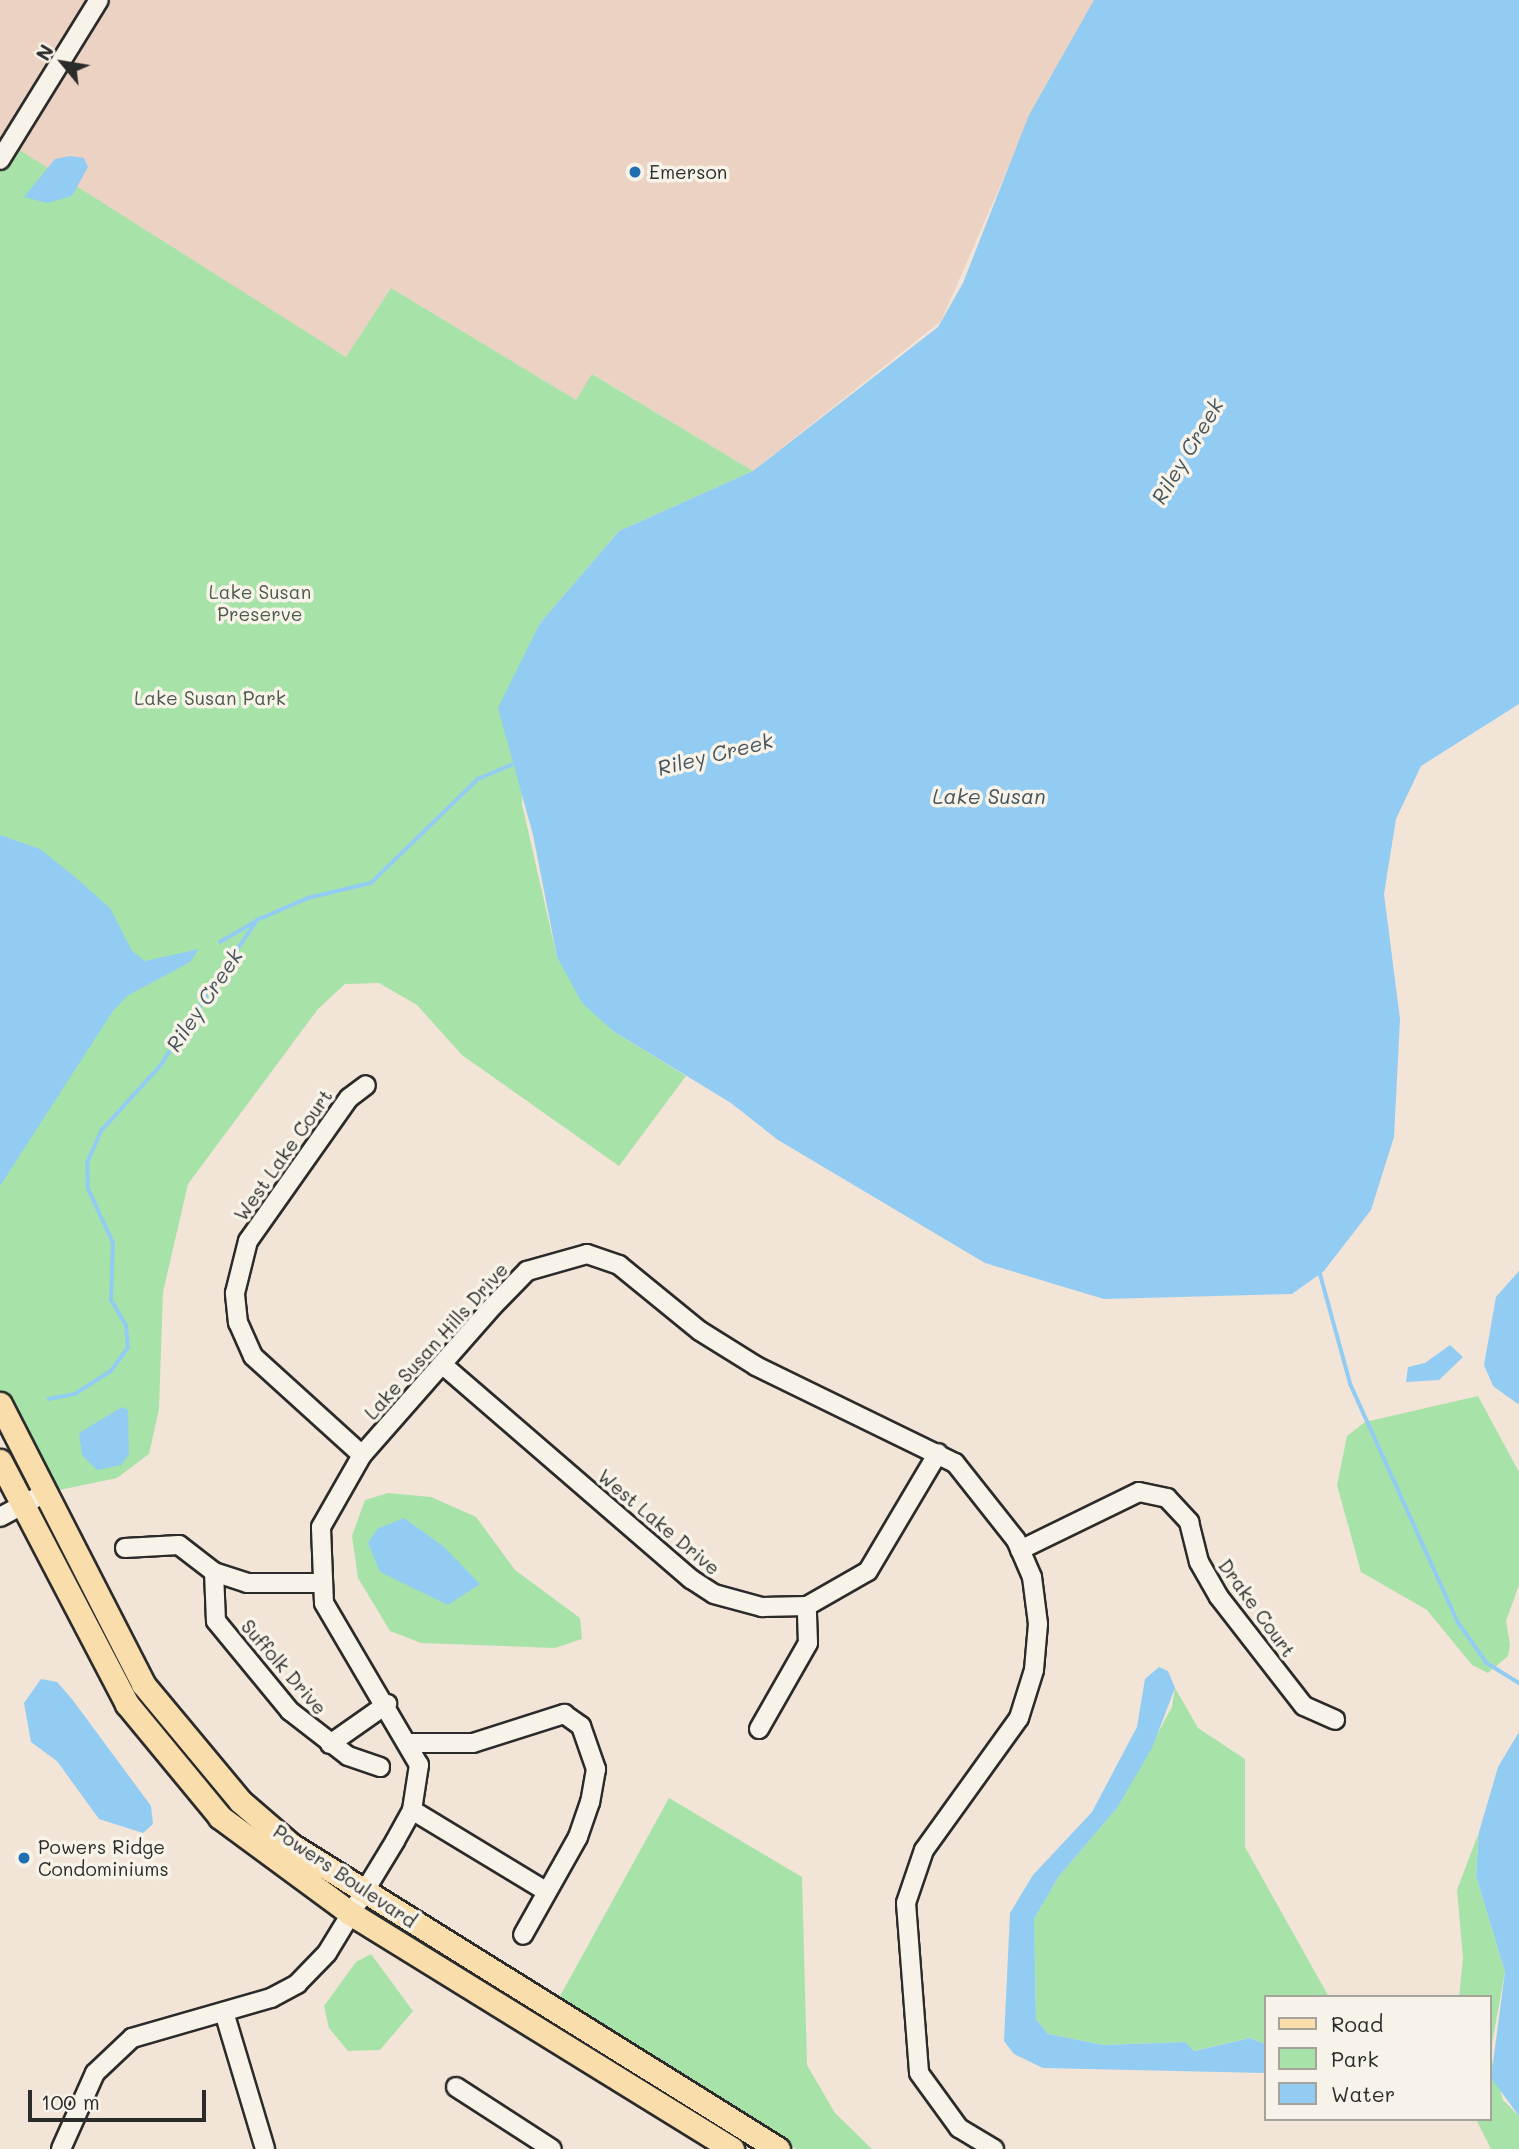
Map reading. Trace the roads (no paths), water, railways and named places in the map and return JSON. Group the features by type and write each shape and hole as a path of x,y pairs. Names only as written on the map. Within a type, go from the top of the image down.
{"main road":[{"name":"Powers Boulevard","path":"0,1404 143,1684 196,1754 291,1845 739,2143"},
{"name":"Powers Boulevard","path":"0,1461 127,1704 172,1765 275,1863 350,1913 739,2143 778,2149"}],"street":[{"path":"0,160 99,0"},
{"name":"West Lake Court","path":"362,1455 253,1356 238,1323 235,1293 248,1241 349,1098 366,1085"},
{"name":"Lake Susan Hills Drive","path":"61,2149 80,2099 111,2054 158,2026 224,2012 297,1984 327,1953 412,1810 419,1765 412,1743 340,1639 321,1583 321,1527 362,1455 527,1271 587,1254 619,1265 700,1331 756,1366 938,1453 979,1489 1020,1550 1032,1577 1038,1624 1034,1670 1019,1718 924,1850 906,1903 919,2073 959,2128 994,2149"},
{"name":"West Lake Drive","path":"443,1366 691,1579 738,1602 807,1606"},
{"path":"759,1729 808,1643 807,1606 868,1571 938,1453"},
{"name":"Drake Court","path":"1020,1550 1139,1492 1167,1498 1189,1522 1199,1562 1219,1597 1304,1706 1335,1720"},
{"path":"0,1517 45,1493"},
{"path":"125,1548 179,1545 214,1572 247,1583 321,1583"},
{"name":"Suffolk Drive","path":"214,1572 216,1621 290,1711 330,1744 380,1767"},
{"path":"330,1744 387,1704"},
{"path":"412,1743 473,1743 564,1714 581,1726 596,1769 590,1801 523,1935"},
{"path":"412,1810 546,1891"},
{"path":"224,2012 265,2149"},
{"path":"456,2087 552,2149"}],"water":[{"name":"Lake Susan","path":"1094,0 1519,0 1519,704 1421,766 1396,819 1384,894 1400,1019 1394,1137 1371,1210 1324,1271 1292,1294 1104,1299 985,1263 778,1140 731,1103 613,1031 582,1003 557,957 533,835 498,708 540,623 619,531 753,471 938,327 963,283 1029,115"},
{"path":"70,156 84,158 88,167 72,196 47,203 24,197 55,159"},
{"path":"0,835 40,849 75,877 110,908 132,951 145,961 199,949 190,962 127,996 113,1011 0,1186"},
{"path":"1519,1271 1518,1404 1493,1386 1484,1365 1496,1297"},
{"path":"1450,1345 1463,1357 1439,1380 1406,1382 1408,1367 1425,1363"},
{"path":"122,1407 128,1410 129,1454 121,1465 97,1470 82,1455 79,1433"},
{"path":"404,1518 443,1546 480,1584 448,1605 380,1572 368,1543 377,1529"},
{"path":"1159,1667 1168,1671 1175,1688 1152,1748 1117,1808 1059,1876 1034,1919 1036,2019 1048,2034 1104,2045 1185,2042 1194,2051 1250,2038 1264,2044 1264,2073 1043,2068 1014,2054 1004,2041 1010,1913 1033,1875 1092,1812 1137,1727 1145,1679"},
{"path":"41,1679 57,1682 72,1699 151,1806 153,1824 143,1833 99,1819 57,1761 31,1742 24,1703"},
{"path":"1519,1732 1519,2116 1491,2078 1505,1972 1476,1876 1479,1832 1498,1767"}],"waterway":[{"name":"Riley Creek","path":"49,1399 75,1394 111,1371 128,1348 126,1326 111,1300 113,1243 88,1189 87,1163 102,1130 160,1066 257,920 308,898 371,883 478,779 511,765"},
{"path":"220,942 254,922"},
{"path":"1319,1269 1351,1385 1458,1622 1487,1663 1519,1683"}],"place":[{"name":"Emerson","path":"635,172"},
{"name":"Powers Ridge Condominiums","path":"24,1858"}],"park label":[{"name":"Lake Susan Preserve","path":"260,603"},
{"name":"Lake Susan Park","path":"210,698"}]}
